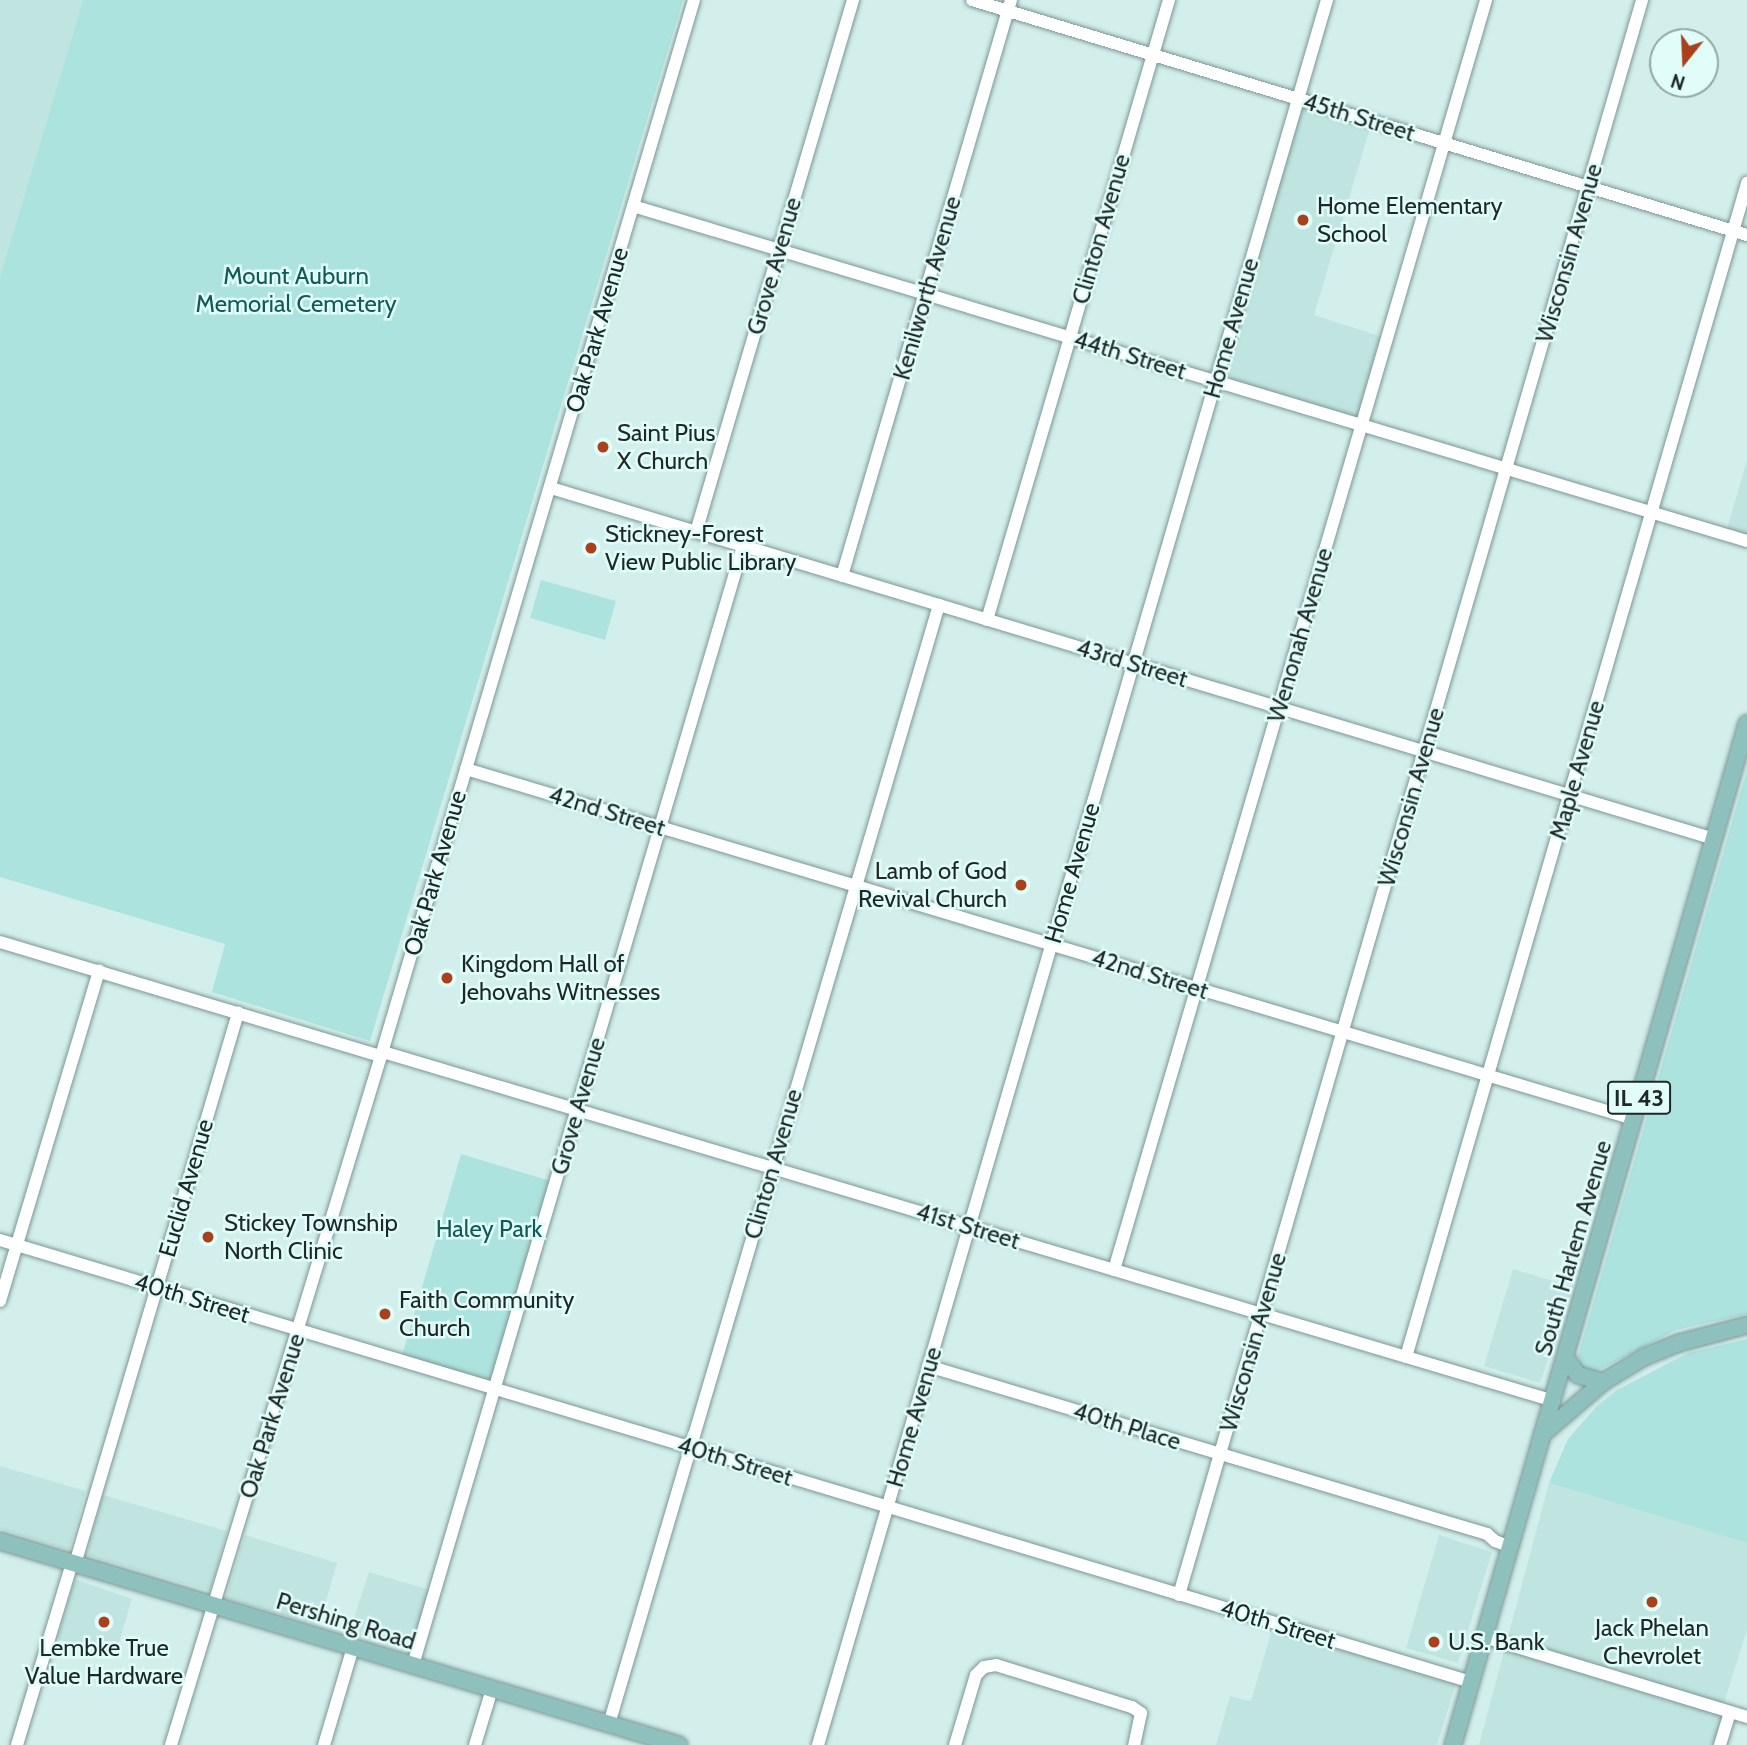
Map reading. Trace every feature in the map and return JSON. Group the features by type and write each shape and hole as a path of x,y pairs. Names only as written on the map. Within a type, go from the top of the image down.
{"main road":[{"name":"South Harlem Avenue","path":"1453,1745 1747,723"},
{"path":"1544,1433 1603,1382 1644,1357 1679,1343 1747,1325"},
{"path":"1566,1358 1578,1375 1603,1382"},
{"name":"Pershing Road","path":"0,1541 609,1724 634,1738 679,1745"}],"street":[{"name":"Oak Park Avenue","path":"171,1745 382,1054 694,0"},
{"name":"Grove Avenue","path":"696,532 853,0"},
{"name":"45th Street","path":"972,0 1009,5 1153,55 1747,235"},
{"name":"Clinton Avenue","path":"987,620 1169,0"},
{"name":"Home Avenue","path":"818,1745 1327,0"},
{"name":"Wenonah Avenue","path":"1114,1270 1486,0"},
{"name":"Wisconsin Avenue","path":"1179,1595 1642,0"},
{"name":"Kenilworth Avenue","path":"842,576 1009,5"},
{"name":"Maple Avenue","path":"1406,1357 1747,183"},
{"name":"44th Street","path":"633,206 1747,541"},
{"name":"43rd Street","path":"551,488 1714,839"},
{"name":"Grove Avenue","path":"413,1665 743,546"},
{"name":"Clinton Avenue","path":"609,1724 939,605"},
{"name":"42nd Street","path":"466,769 1633,1119"},
{"name":"41st Street","path":"0,942 577,1110 1554,1401"},
{"path":"0,1301 99,971"},
{"name":"Euclid Avenue","path":"17,1745 158,1288 238,1013"},
{"name":"40th Street","path":"0,1240 1471,1682"},
{"name":"40th Place","path":"928,1366 1487,1534 1499,1532 1512,1542"},
{"path":"1484,1637 1747,1717"},
{"path":"324,1745 353,1647"},
{"path":"955,1745 976,1675 984,1667 996,1665 1132,1707 1141,1713 1134,1745"},
{"path":"475,1745 492,1689"},
{"path":"1720,1745 1730,1712"}],"shaded area":[{"path":"0,0 83,0 0,276"},
{"name":"Home Elementary School","path":"1299,104 1371,125 1314,315 1386,338 1361,422 1217,379"},
{"path":"1747,460 1747,536 1727,529"},
{"path":"1513,1269 1573,1287 1540,1383 1484,1366"},
{"path":"0,1466 86,1491 69,1550 0,1529"},
{"path":"1549,1483 1747,1543 1747,1630 1722,1709 1730,1712 1720,1745 1479,1745"},
{"path":"103,1495 227,1531 210,1591 86,1555"},
{"path":"245,1535 337,1563 319,1625 226,1598"},
{"path":"1439,1535 1492,1552 1458,1663 1406,1648"},
{"path":"369,1572 433,1591 413,1650 349,1633"},
{"path":"75,1579 132,1599 115,1656 57,1639"},
{"path":"1273,1626 1457,1680 1437,1745 1216,1745 1230,1696 1251,1701"}],"green space":[{"name":"Mount Auburn Memorial Cemetery","path":"83,0 683,0 370,1041 212,992 225,944 0,877 0,276"},
{"path":"541,580 616,601 605,640 530,618"},
{"path":"1747,770 1747,1314 1676,1330 1597,1371 1583,1371 1578,1356"},
{"name":"Haley Park","path":"461,1154 554,1182 493,1385 401,1359"},
{"path":"1747,1339 1747,1543 1549,1483 1568,1439 1597,1406 1617,1390 1688,1353"}],"place":[{"name":"Home Elementary School","path":"1303,220"},
{"name":"Saint Pius X Church","path":"603,447"},
{"name":"Stickney-Forest View Public Library","path":"591,548"},
{"name":"Lamb of God Revival Church","path":"1021,885"},
{"name":"Kingdom Hall of Jehovahs Witnesses","path":"447,978"},
{"name":"Stickey Township North Clinic","path":"208,1237"},
{"name":"Faith Community Church","path":"385,1314"},
{"name":"Jack Phelan Chevrolet","path":"1652,1602"},
{"name":"Lembke True Value Hardware","path":"104,1622"},
{"name":"U.S. Bank","path":"1434,1642"}]}
